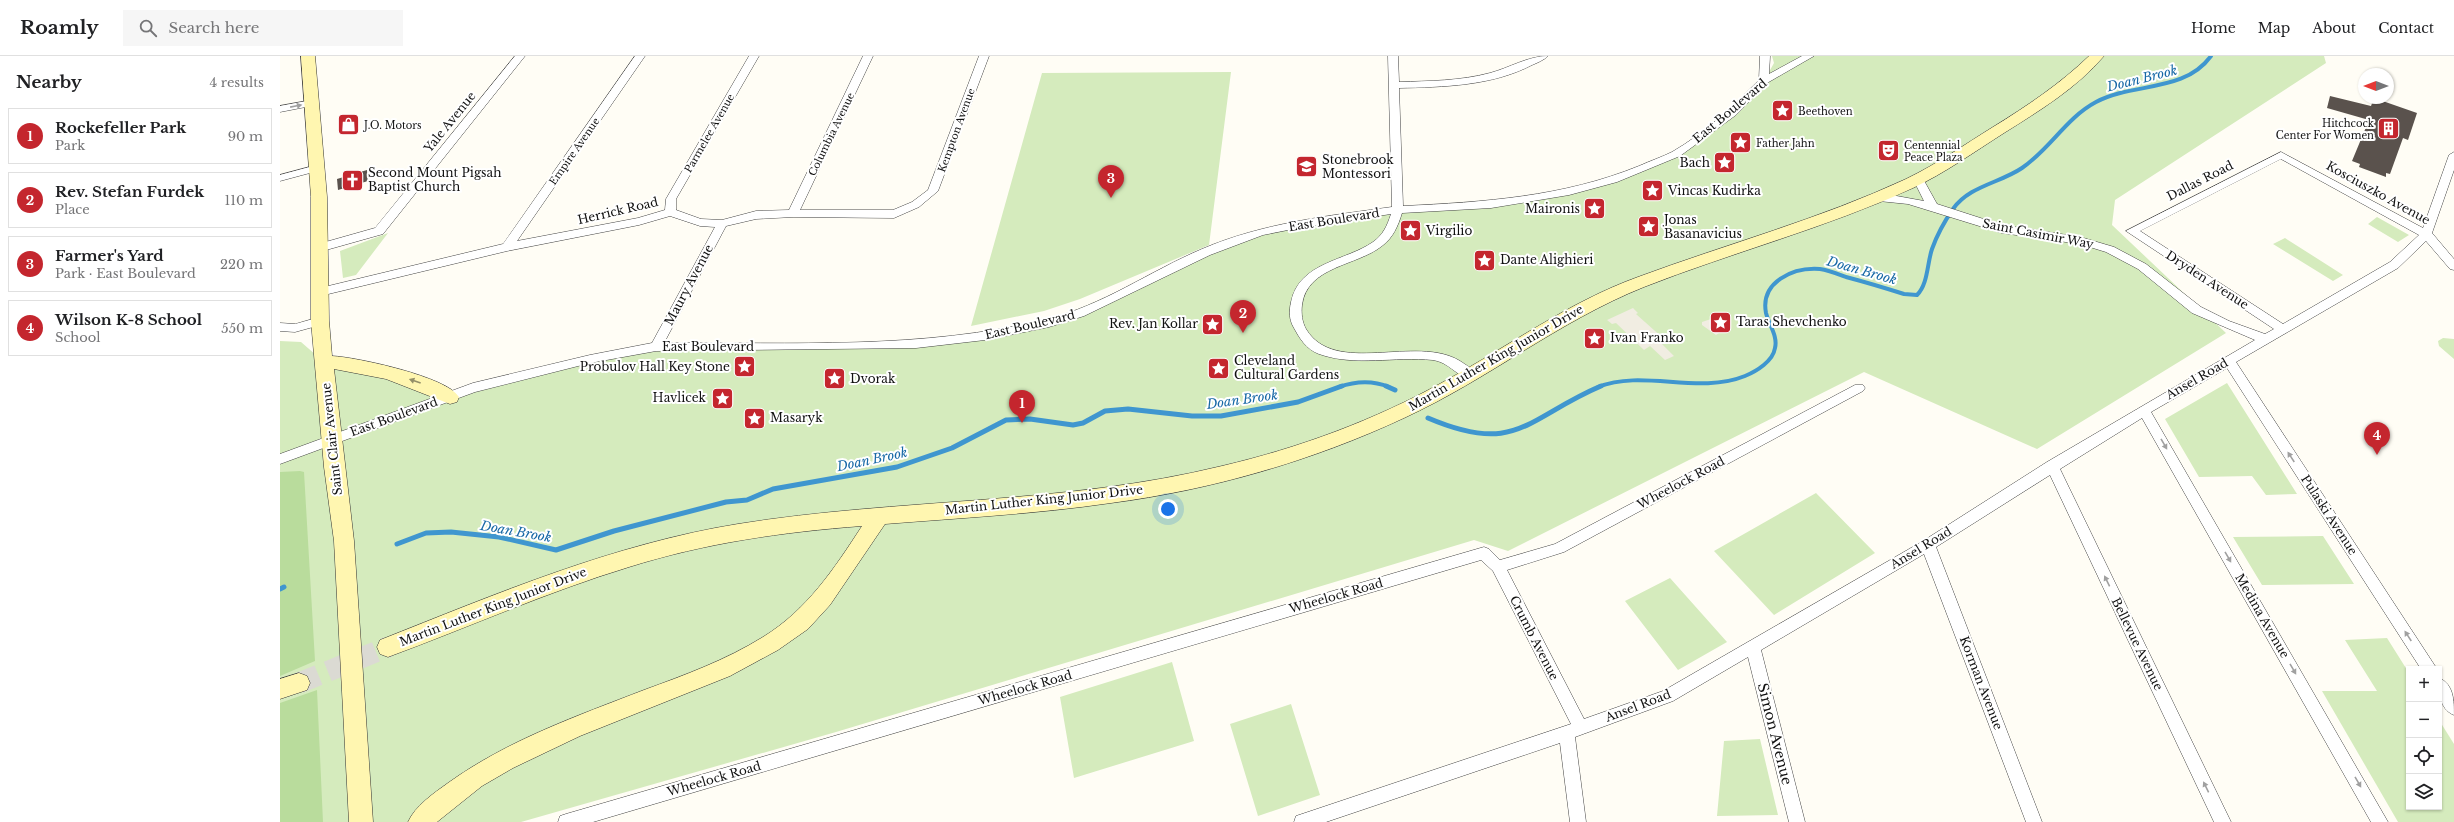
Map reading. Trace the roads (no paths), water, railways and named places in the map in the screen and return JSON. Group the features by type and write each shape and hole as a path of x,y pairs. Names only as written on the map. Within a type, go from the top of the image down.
{"main road":[{"name":"Saint Clair Avenue","path":"308,56 317,168 320,321 344,541 361,822"},
{"name":"Martin Luther King Junior Drive","path":"388,647 529,590 629,558 737,533 781,525 1080,499 1187,483 1275,460 1402,412 1470,375 1545,329 1604,297 1638,283 1813,222 1918,178 2016,120 2054,92 2097,56"},
{"path":"324,362 349,363 390,372 418,381 450,397"},
{"path":"420,822 461,785 507,759 585,725 717,672 770,645 800,622 825,596 879,516"}],"street":[{"name":"Yale Avenue","path":"319,248 378,231 520,56"},
{"name":"Empire Avenue","path":"507,247 640,56"},
{"name":"Parmelee Avenue","path":"670,212 670,199 754,56"},
{"name":"Columbia Avenue","path":"793,213 868,56"},
{"name":"Kempton Avenue","path":"924,200 933,191 984,56"},
{"path":"1393,56 1398,210 1391,228 1380,242 1323,269 1307,283 1296,304 1296,317 1300,331 1315,346 1337,355 1353,357 1434,356 1449,360 1470,375"},
{"path":"1394,85 1478,80 1506,74 1530,59 1543,56"},
{"path":"1764,81 1765,56"},
{"name":"East Boulevard","path":"280,459 450,397 544,369 656,347 871,346 916,344 985,336 1049,322 1080,313 1234,240 1303,223 1398,210 1471,207 1524,201 1569,192 1613,180 1656,164 1685,148 1732,113 1764,81 1809,56"},
{"path":"280,109 312,103"},
{"name":"Dallas Road","path":"2132,231 2281,155"},
{"name":"Kosciuszko Avenue","path":"2281,155 2426,234 2454,265"},
{"name":"Ansel Road","path":"1302,822 1573,730 1668,696 1753,647 1928,545 2052,466 2144,410 2394,265 2426,234 2454,156"},
{"path":"280,178 317,168"},
{"path":"1918,178 1937,206"},
{"name":"Saint Casimir Way","path":"1873,198 1901,199 1937,206 1970,219 2003,229 2070,238 2110,249 2138,264 2198,310 2265,339"},
{"name":"Herrick Road","path":"320,292 507,247 639,222 670,212 700,222 722,224 756,215 793,213 894,214 924,200"},
{"name":"Maury Avenue","path":"656,347 722,224"},
{"name":"Dryden Avenue","path":"2132,231 2282,329"},
{"path":"280,327 295,328 320,321"},
{"name":"Pulaski Avenue","path":"2230,361 2427,666"},
{"name":"Wheelock Road","path":"1498,567 1559,548 1859,388"},
{"name":"Medina Avenue","path":"2144,410 2380,822"},
{"name":"Bellevue Avenue","path":"2052,466 2223,822"},
{"name":"Korman Avenue","path":"1928,545 2034,822"},
{"name":"Wheelock Road","path":"566,822 1484,553"},
{"name":"Crumb Avenue","path":"1484,553 1498,567 1573,730 1578,822"},
{"name":"Simon Avenue","path":"1753,647 1797,822"},
{"path":"2442,690 2454,708"}],"waterway":[{"name":"Doan Brook","path":"1600,386 1615,382 1633,380 1709,383 1727,381 1745,376 1754,371 1768,361 1774,353 1776,344 1766,313 1765,302 1768,293 1773,285 1781,279 1789,274 1799,271 1820,269 1904,294 1917,295 1925,280 1930,255 1936,239 1953,209 1967,195 2022,168 2041,152 2076,116 2096,102 2126,92 2173,82 2200,68 2211,56"},
{"name":"Doan Brook","path":"1341,386 1352,383 1364,382 1386,386"},
{"name":"Doan Brook","path":"397,544 426,533 451,532 499,537 556,550 614,531 726,502 747,500 773,489 897,467 952,448 1006,420 1030,419 1073,425 1083,423 1105,411 1128,409 1192,416 1221,416 1298,402 1341,386"},
{"name":"Doan Brook","path":"1386,386 1395,390"},
{"name":"Doan Brook","path":"1428,418 1458,429 1482,434 1502,433 1520,428 1537,420 1600,386"},
{"name":"Doan Brook","path":"280,589 284,587"}],"tunnel":[{"path":"299,683 388,647"}],"place":[{"name":"Beethoven","path":"1782,111"},
{"name":"J.O. Motors","path":"349,125"},
{"name":"Hitchcock Center For Women","path":"2389,129"},
{"name":"Father Jahn","path":"1741,143"},
{"name":"Centennial Peace Plaza","path":"1889,151"},
{"name":"Bach","path":"1725,163"},
{"name":"Stonebrook Montessori","path":"1307,167"},
{"name":"Second Mount Pigsah Baptist Church","path":"353,180"},
{"name":"Vincas Kudirka","path":"1652,191"},
{"name":"Farmer's Yard","path":"1111,198"},
{"name":"Maironis","path":"1595,209"},
{"name":"Jonas Basanavicius","path":"1648,227"},
{"name":"Virgilio","path":"1411,231"},
{"name":"Dante Alighieri","path":"1484,260"},
{"name":"Taras Shevchenko","path":"1721,322"},
{"name":"Rev. Jan Kollar","path":"1213,324"},
{"name":"Rev. Stefan Furdek","path":"1243,333"},
{"name":"Ivan Franko","path":"1594,338"},
{"name":"Probulov Hall Key Stone","path":"745,367"},
{"name":"Cleveland Cultural Gardens","path":"1219,368"},
{"name":"Dvorak","path":"834,379"},
{"name":"Havlicek","path":"722,398"},
{"name":"Masaryk","path":"754,418"},
{"name":"Rockefeller Park","path":"1022,423"},
{"name":"Wilson K-8 School","path":"2377,455"}]}
